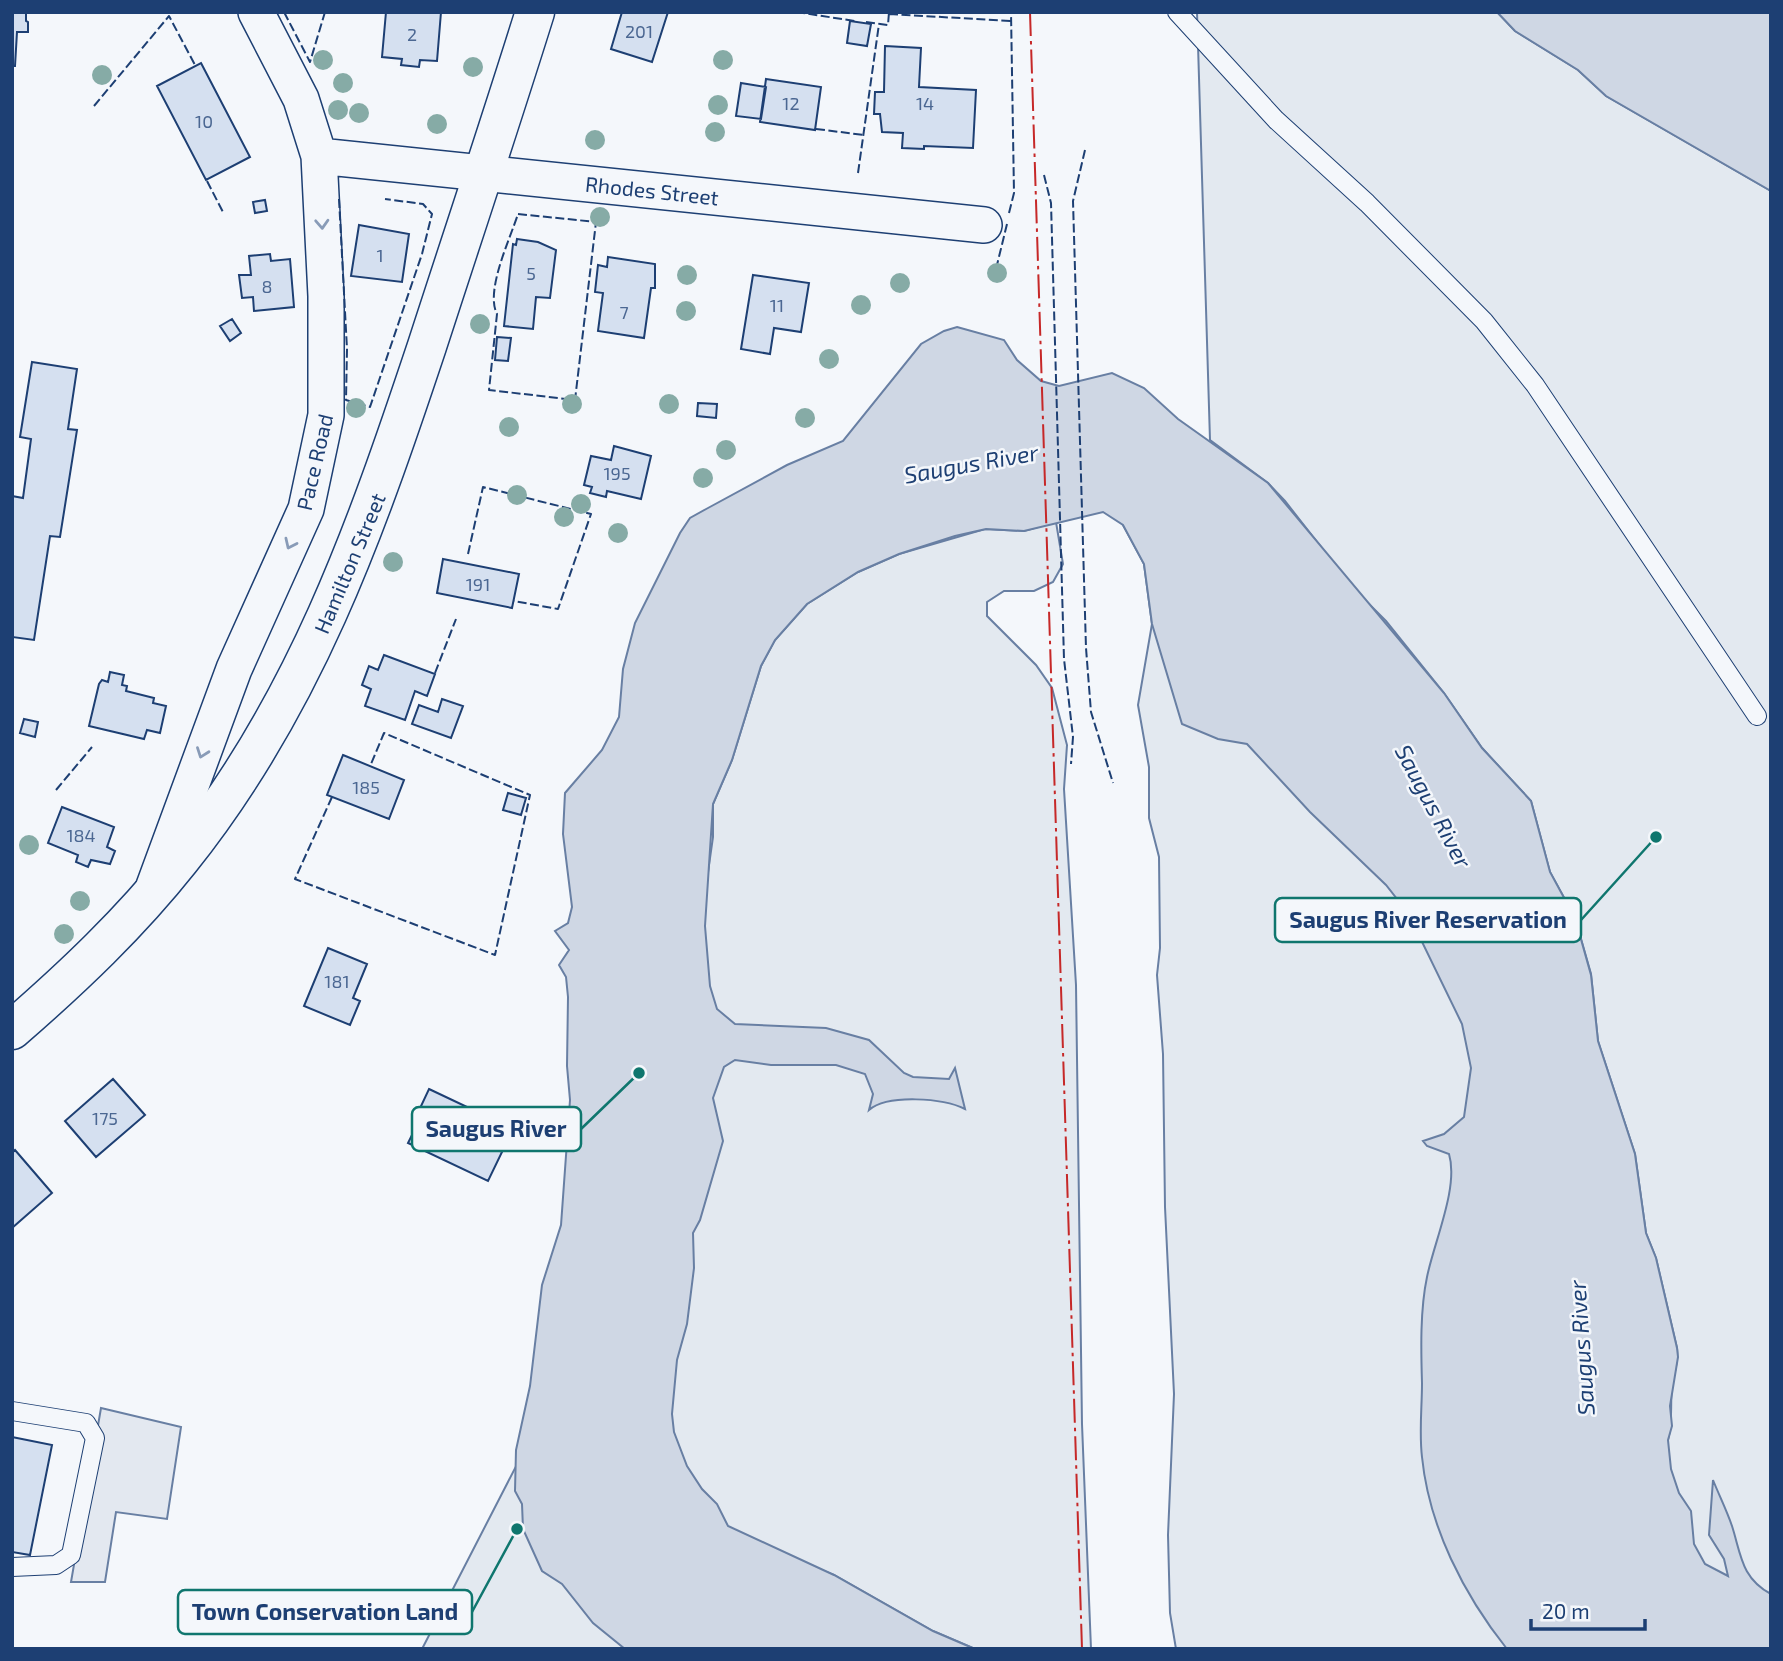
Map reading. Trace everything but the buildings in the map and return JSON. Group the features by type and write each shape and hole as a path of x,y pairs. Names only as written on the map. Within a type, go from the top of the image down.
{"main road":[{"name":"Hamilton Street","path":"12,1030 97,954 150,896 208,822 255,751 299,674 337,598 380,488 535,12"}],"street":[{"name":"Pace Road","path":"150,896 234,669 306,509 318,464 328,391 319,156 301,99 256,12"},
{"name":"Rhodes Street","path":"319,156 984,225"}],"lane":[{"path":"1177,12 1276,120 1367,203 1484,321 1535,385 1756,716"},
{"path":"12,1411 86,1423 95,1438 71,1555 56,1565 12,1566"}],"shaded area":[{"path":"1197,12 1497,12 1515,31 1578,70 1606,96 1771,191 1771,1649 1668,1547 1668,1440 1677,1348 1656,1258 1646,1233 1635,1154 1598,1041 1591,974 1575,918 1550,872 1531,801 1482,748 1444,693 1386,621 1354,589 1285,501 1268,483 1210,440"},
{"path":"1056,522 1063,564 1053,582 1034,591 1004,591 987,602 987,616 1036,665 1052,688 1067,745 1064,789 1076,985 1082,1424 1091,1649 975,1649 933,1631 834,1575 722,1532 608,1375 686,1027 713,837 713,804 732,760 761,666 775,640 807,604 858,572 899,554 985,529 1024,531"},
{"path":"1123,525 1208,576 1469,1013 1553,1649 1176,1649 1170,1613 1168,1535 1174,1394 1165,1207 1163,1054 1157,975 1160,948 1159,857 1149,818 1149,767 1138,705 1152,624 1144,564"},
{"path":"101,1408 181,1427 167,1519 116,1512 105,1582 71,1582"},
{"path":"527,1445 796,1649 422,1649"}],"water":[{"path":"1497,12 1771,12 1771,191 1606,96 1578,70 1515,31"},
{"path":"957,327 1004,340 1017,360 1041,381 1059,386 1112,373 1144,388 1178,419 1268,483 1444,693 1482,748 1531,801 1550,872 1575,918 1591,975 1598,1041 1635,1154 1646,1233 1656,1258 1677,1348 1670,1406 1672,1426 1668,1440 1671,1469 1679,1493 1691,1511 1694,1544 1705,1564 1728,1576 1724,1559 1709,1535 1713,1480 1748,1573 1761,1588 1771,1594 1771,1649 1507,1649 1463,1583 1432,1509 1421,1438 1423,1303 1451,1182 1449,1154 1427,1146 1423,1141 1444,1134 1464,1117 1471,1068 1462,1024 1408,913 1386,885 1310,812 1247,744 1218,739 1182,724 1152,624 1144,564 1123,525 1103,512 1024,531 986,529 955,536 899,554 858,572 807,604 775,640 761,666 732,760 713,804 705,926 710,986 717,1009 735,1024 826,1028 869,1040 904,1073 913,1077 949,1079 955,1068 965,1109 943,1102 916,1099 889,1102 869,1110 873,1094 865,1074 836,1065 771,1065 735,1060 724,1067 713,1098 723,1141 700,1220 693,1233 694,1268 687,1324 677,1360 672,1414 674,1432 687,1466 702,1489 717,1504 728,1526 834,1575 933,1631 975,1649 625,1649 593,1623 562,1584 542,1571 523,1529 522,1504 515,1491 516,1450 530,1386 542,1285 561,1225 570,1100 567,1066 568,997 566,977 559,965 569,950 555,931 568,923 572,907 563,834 565,793 602,750 619,717 623,669 635,623 690,518 787,465 843,441 921,344"}],"fence":[{"path":"284,12 310,62 325,12"},
{"path":"796,12 855,21"},
{"path":"866,22 888,25 889,12"},
{"path":"1009,213 1014,193 1011,12"},
{"path":"889,14 1011,21"},
{"path":"94,106 169,16 195,65"},
{"path":"858,173 879,24"},
{"path":"816,129 864,135"},
{"path":"1085,150 1073,201 1086,648 1091,712 1113,783"},
{"path":"1044,175 1051,203 1064,659 1073,737 1071,764"},
{"path":"207,181 224,214"},
{"path":"339,199 347,349 346,400 370,407 422,254 432,214 423,204 385,199"},
{"path":"518,214 596,222 575,400 489,390 497,314 494,304 496,279 518,214"},
{"path":"996,269 1007,224"},
{"path":"468,554 483,487 591,514 558,609 514,601"},
{"path":"435,673 456,619"},
{"path":"332,797 295,879 495,955 530,795 384,733 371,764"},
{"path":"56,790 92,747"}],"power":[{"path":"1030,12 1082,1649"}],"place":[{"name":"Saugus River Reservation","path":"1656,837"},
{"name":"Saugus River","path":"639,1073"},
{"name":"Town Conservation Land","path":"517,1529"}]}
